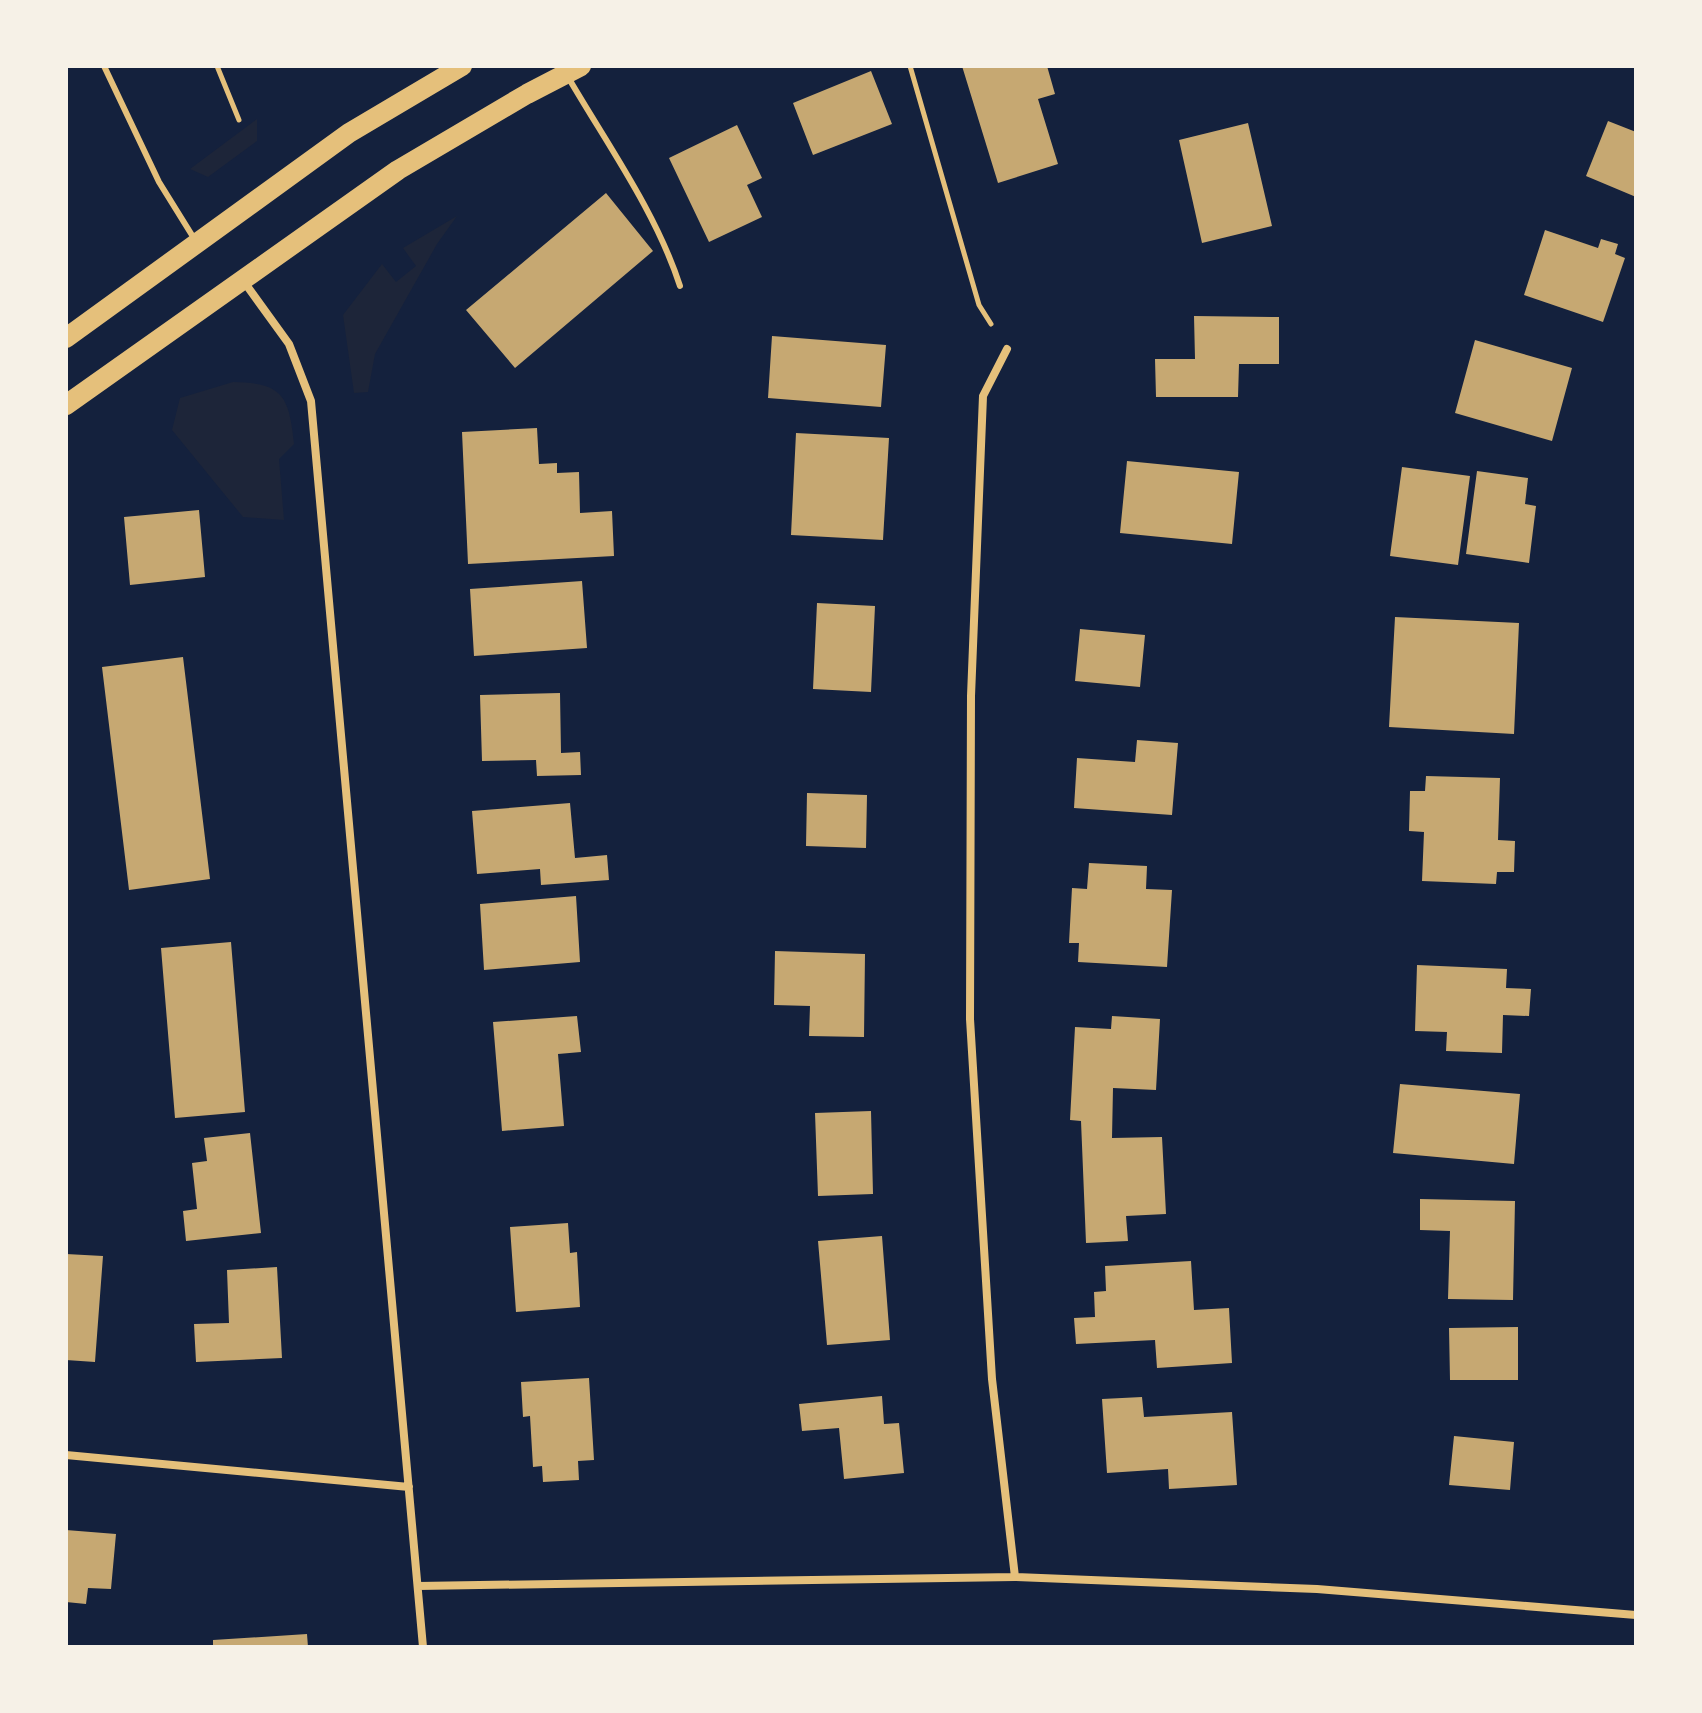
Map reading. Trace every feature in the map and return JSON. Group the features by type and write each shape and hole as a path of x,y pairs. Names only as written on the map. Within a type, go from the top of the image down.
{"main road":[{"path":"66,338 349,133 462,66"},
{"path":"66,405 398,170 574,70"}],"street":[{"path":"242,279 289,344 311,401 423,1647"},
{"path":"1007,349 983,396 971,696 970,1019 992,1379 1015,1577"},
{"path":"66,1455 409,1487"},
{"path":"418,1586 1015,1577 1317,1589 1636,1615"}],"lane":[{"path":"104,66 159,182 197,243"},
{"path":"574,70 668,255 680,286"}],"path":[{"path":"217,66 239,120"},
{"path":"910,66 979,305 1007,349"}],"shaded area":[{"path":"257,119 257,141 208,177 190,169"},
{"path":"457,216 437,244 375,354 368,392 354,393 343,315 382,264 396,282 416,266 403,248"},
{"path":"233,382 273,389 286,404 294,444 279,459 284,520 243,517 172,430 180,398"}],"building":[{"path":"962,66 1047,66 1055,94 1038,99 1058,164 998,183"},
{"path":"871,71 892,124 813,155 793,103"},
{"path":"1608,121 1636,132 1636,197 1586,176"},
{"path":"1248,123 1272,226 1202,243 1179,140"},
{"path":"737,125 762,178 747,185 762,217 709,242 669,158"},
{"path":"606,193 653,251 515,368 466,310"},
{"path":"1545,230 1598,248 1601,239 1618,244 1615,254 1625,258 1603,322 1524,295"},
{"path":"1194,316 1279,317 1279,364 1239,364 1238,397 1156,397 1155,359 1195,359"},
{"path":"772,336 886,345 881,407 768,398"},
{"path":"1475,340 1572,368 1552,441 1455,413"},
{"path":"537,428 539,464 557,463 557,473 579,472 580,513 612,511 614,556 468,564 462,432"},
{"path":"796,433 889,438 883,540 791,535"},
{"path":"1127,461 1239,472 1232,544 1120,533"},
{"path":"1402,467 1470,476 1458,565 1390,556"},
{"path":"1477,471 1528,478 1525,504 1536,506 1529,563 1466,554"},
{"path":"199,510 205,577 130,585 124,517"},
{"path":"582,581 587,648 474,656 470,589"},
{"path":"817,603 875,606 871,692 813,689"},
{"path":"1395,617 1519,623 1514,734 1389,727"},
{"path":"1080,629 1145,635 1140,687 1075,681"},
{"path":"183,657 210,879 129,890 102,667"},
{"path":"560,693 561,753 580,752 581,775 537,776 536,760 482,761 480,695"},
{"path":"1137,740 1178,743 1172,815 1074,808 1077,758 1135,762"},
{"path":"1426,776 1500,778 1498,840 1515,841 1514,872 1497,872 1496,884 1422,881 1424,832 1409,831 1410,791 1425,791"},
{"path":"807,793 867,795 866,848 806,846"},
{"path":"570,803 575,858 607,855 609,880 541,885 540,869 477,874 472,811"},
{"path":"1089,863 1147,866 1146,889 1172,890 1167,967 1078,962 1079,943 1069,943 1072,888 1087,889"},
{"path":"576,896 580,962 484,970 480,904"},
{"path":"231,942 245,1112 175,1118 161,948"},
{"path":"775,951 865,954 864,1037 809,1036 810,1006 774,1005"},
{"path":"1417,965 1507,969 1506,988 1531,989 1529,1016 1503,1015 1502,1053 1446,1051 1447,1032 1415,1031"},
{"path":"577,1016 581,1052 558,1054 564,1126 502,1131 493,1022"},
{"path":"1112,1016 1160,1019 1156,1090 1113,1088 1112,1138 1162,1137 1166,1214 1126,1216 1128,1241 1086,1243 1081,1121 1070,1120 1075,1027 1111,1029"},
{"path":"1400,1084 1520,1094 1514,1164 1393,1153"},
{"path":"871,1111 873,1194 818,1196 815,1113"},
{"path":"250,1133 261,1233 186,1241 183,1211 197,1209 192,1163 207,1161 204,1138"},
{"path":"1420,1199 1515,1201 1513,1300 1448,1299 1450,1231 1420,1230"},
{"path":"568,1223 570,1253 577,1252 580,1307 516,1312 510,1227"},
{"path":"882,1236 890,1340 827,1345 818,1241"},
{"path":"66,1254 103,1256 95,1362 66,1360"},
{"path":"1191,1261 1194,1310 1229,1308 1232,1363 1157,1368 1155,1340 1076,1344 1074,1318 1095,1317 1094,1292 1106,1291 1105,1266"},
{"path":"277,1267 282,1358 196,1362 194,1324 229,1323 227,1270"},
{"path":"1518,1327 1518,1380 1450,1380 1449,1328"},
{"path":"589,1378 594,1460 578,1461 579,1480 543,1482 542,1466 533,1467 530,1416 523,1417 521,1382"},
{"path":"882,1396 884,1424 899,1423 904,1473 844,1479 839,1428 802,1431 799,1404"},
{"path":"1142,1397 1144,1417 1232,1412 1237,1485 1169,1489 1168,1469 1107,1473 1102,1399"},
{"path":"1454,1436 1514,1442 1510,1490 1449,1485"},
{"path":"66,1530 116,1534 111,1589 88,1588 86,1604 66,1602"},
{"path":"307,1634 308,1647 213,1647 213,1640"}]}
